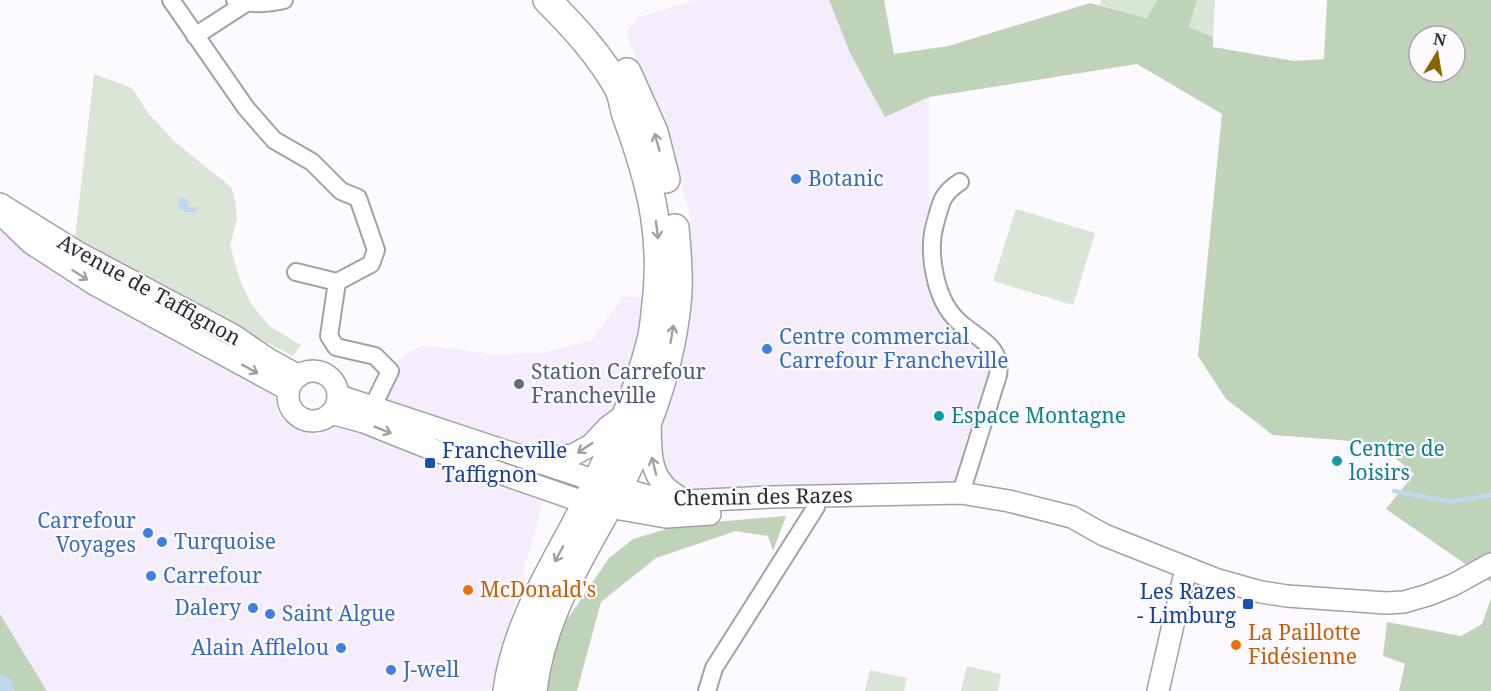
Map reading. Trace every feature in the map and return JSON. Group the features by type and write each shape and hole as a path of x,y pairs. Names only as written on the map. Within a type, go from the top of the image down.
{"main road":[{"path":"533,691 539,652 549,619 587,543 602,495 669,352 678,291 675,219 661,157 648,115 576,29 547,0"},
{"path":"566,0 605,41 623,65 626,86"},
{"path":"507,691 509,675 529,611 602,495"}],"street":[{"path":"171,0 246,108 274,140 312,162 340,191 358,198 376,250 371,264 337,282 296,272"},
{"path":"195,36 240,2 266,4 284,0"},
{"path":"960,182 949,189 941,201 932,234 934,278 955,319 996,353 1000,364 961,494"},
{"name":"Avenue de Taffignon","path":"0,204 77,252 233,335 268,359 294,383"},
{"name":"Avenue de Taffignon","path":"0,214 31,243 94,284 294,383"},
{"path":"337,282 329,336 336,346 375,356 390,370 372,408"},
{"name":"Avenue de Taffignon","path":"294,383 313,371 328,376 334,381 335,405"},
{"path":"294,383 289,398 293,410 304,419 318,420 335,405 372,408 533,459 602,495"},
{"path":"335,405 364,422 434,450 602,495"},
{"path":"533,459 573,455 591,445 608,427 638,415 657,476 664,486 686,501"},
{"name":"Chemin des Razes","path":"902,505 961,494"},
{"name":"Chemin des Razes","path":"602,495 686,501 772,496 961,494 1009,501 1072,517 1104,535 1232,585 1287,596 1386,603 1404,602 1453,585 1491,564"},
{"name":"Chemin des Razes","path":"602,495 666,516 816,507 902,505 989,509 1104,535"},
{"name":"Chemin des Razes","path":"816,507 873,495"},
{"path":"707,691 714,668 816,507"},
{"path":"1158,691 1187,569"}],"shaded area":[{"name":"Centre commercial Carrefour Francheville","path":"695,0 829,0 850,53 885,116 929,97 929,205 923,225 921,246 924,277 930,294 945,319 963,338 985,355 989,364 954,482 918,480 701,491 582,447 557,453 490,691 47,691 0,614 0,224 273,393 279,417 320,436 344,409 372,398 392,364 421,345 494,354 541,353 591,341 624,296 692,304 690,213 656,110 626,32 639,17"}],"green space":[{"path":"829,0 884,0 894,54 948,46 1090,3 1147,18 1157,0 1197,0 1189,27 1213,37 1213,47 1294,61 1324,59 1327,0 1491,0 1491,582 1386,509 1414,474 1378,443 1273,435 1226,399 1198,356 1222,114 1137,64 929,97 885,117 850,53"},
{"path":"1101,0 1157,0 1148,18 1099,5"},
{"path":"1197,0 1215,0 1213,37 1189,27"},
{"path":"94,74 132,88 148,113 175,142 231,187 237,219 230,246 241,283 252,305 269,326 301,345 293,356 128,270 75,238"},
{"path":"1016,209 1095,233 1073,305 993,281"},
{"path":"786,516 773,551 768,536 736,531 656,558 601,602 577,691 543,691 564,624 609,558 633,539 680,525"},
{"path":"1491,598 1491,691 1399,691 1405,664 1383,656 1387,622 1461,636 1482,624"},
{"path":"0,614 47,691 0,691"},
{"path":"967,666 1001,674 998,691 961,691"},
{"path":"870,670 907,678 904,691 865,691"}],"water":[{"path":"181,197 187,199 189,207 197,207 196,212 186,212 180,209 178,201"}],"waterway":[{"path":"1394,491 1451,502 1491,495"}],"place":[{"name":"Botanic","path":"796,179"},
{"name":"Centre commercial Carrefour Francheville","path":"767,349"},
{"name":"Station Carrefour Francheville","path":"519,384"},
{"name":"Espace Montagne","path":"939,416"},
{"name":"Centre de loisirs","path":"1337,461"},
{"name":"Francheville Taffignon","path":"430,463"},
{"name":"Carrefour Voyages","path":"148,533"},
{"name":"Turquoise","path":"162,542"},
{"name":"Carrefour","path":"151,576"},
{"name":"McDonald's","path":"468,590"},
{"name":"Les Razes - Limburg","path":"1248,604"},
{"name":"Dalery","path":"253,608"},
{"name":"Saint Algue","path":"270,614"},
{"name":"La Paillotte Fidésienne","path":"1236,645"},
{"name":"Alain Afflelou","path":"341,648"},
{"name":"J-well","path":"391,670"}]}
